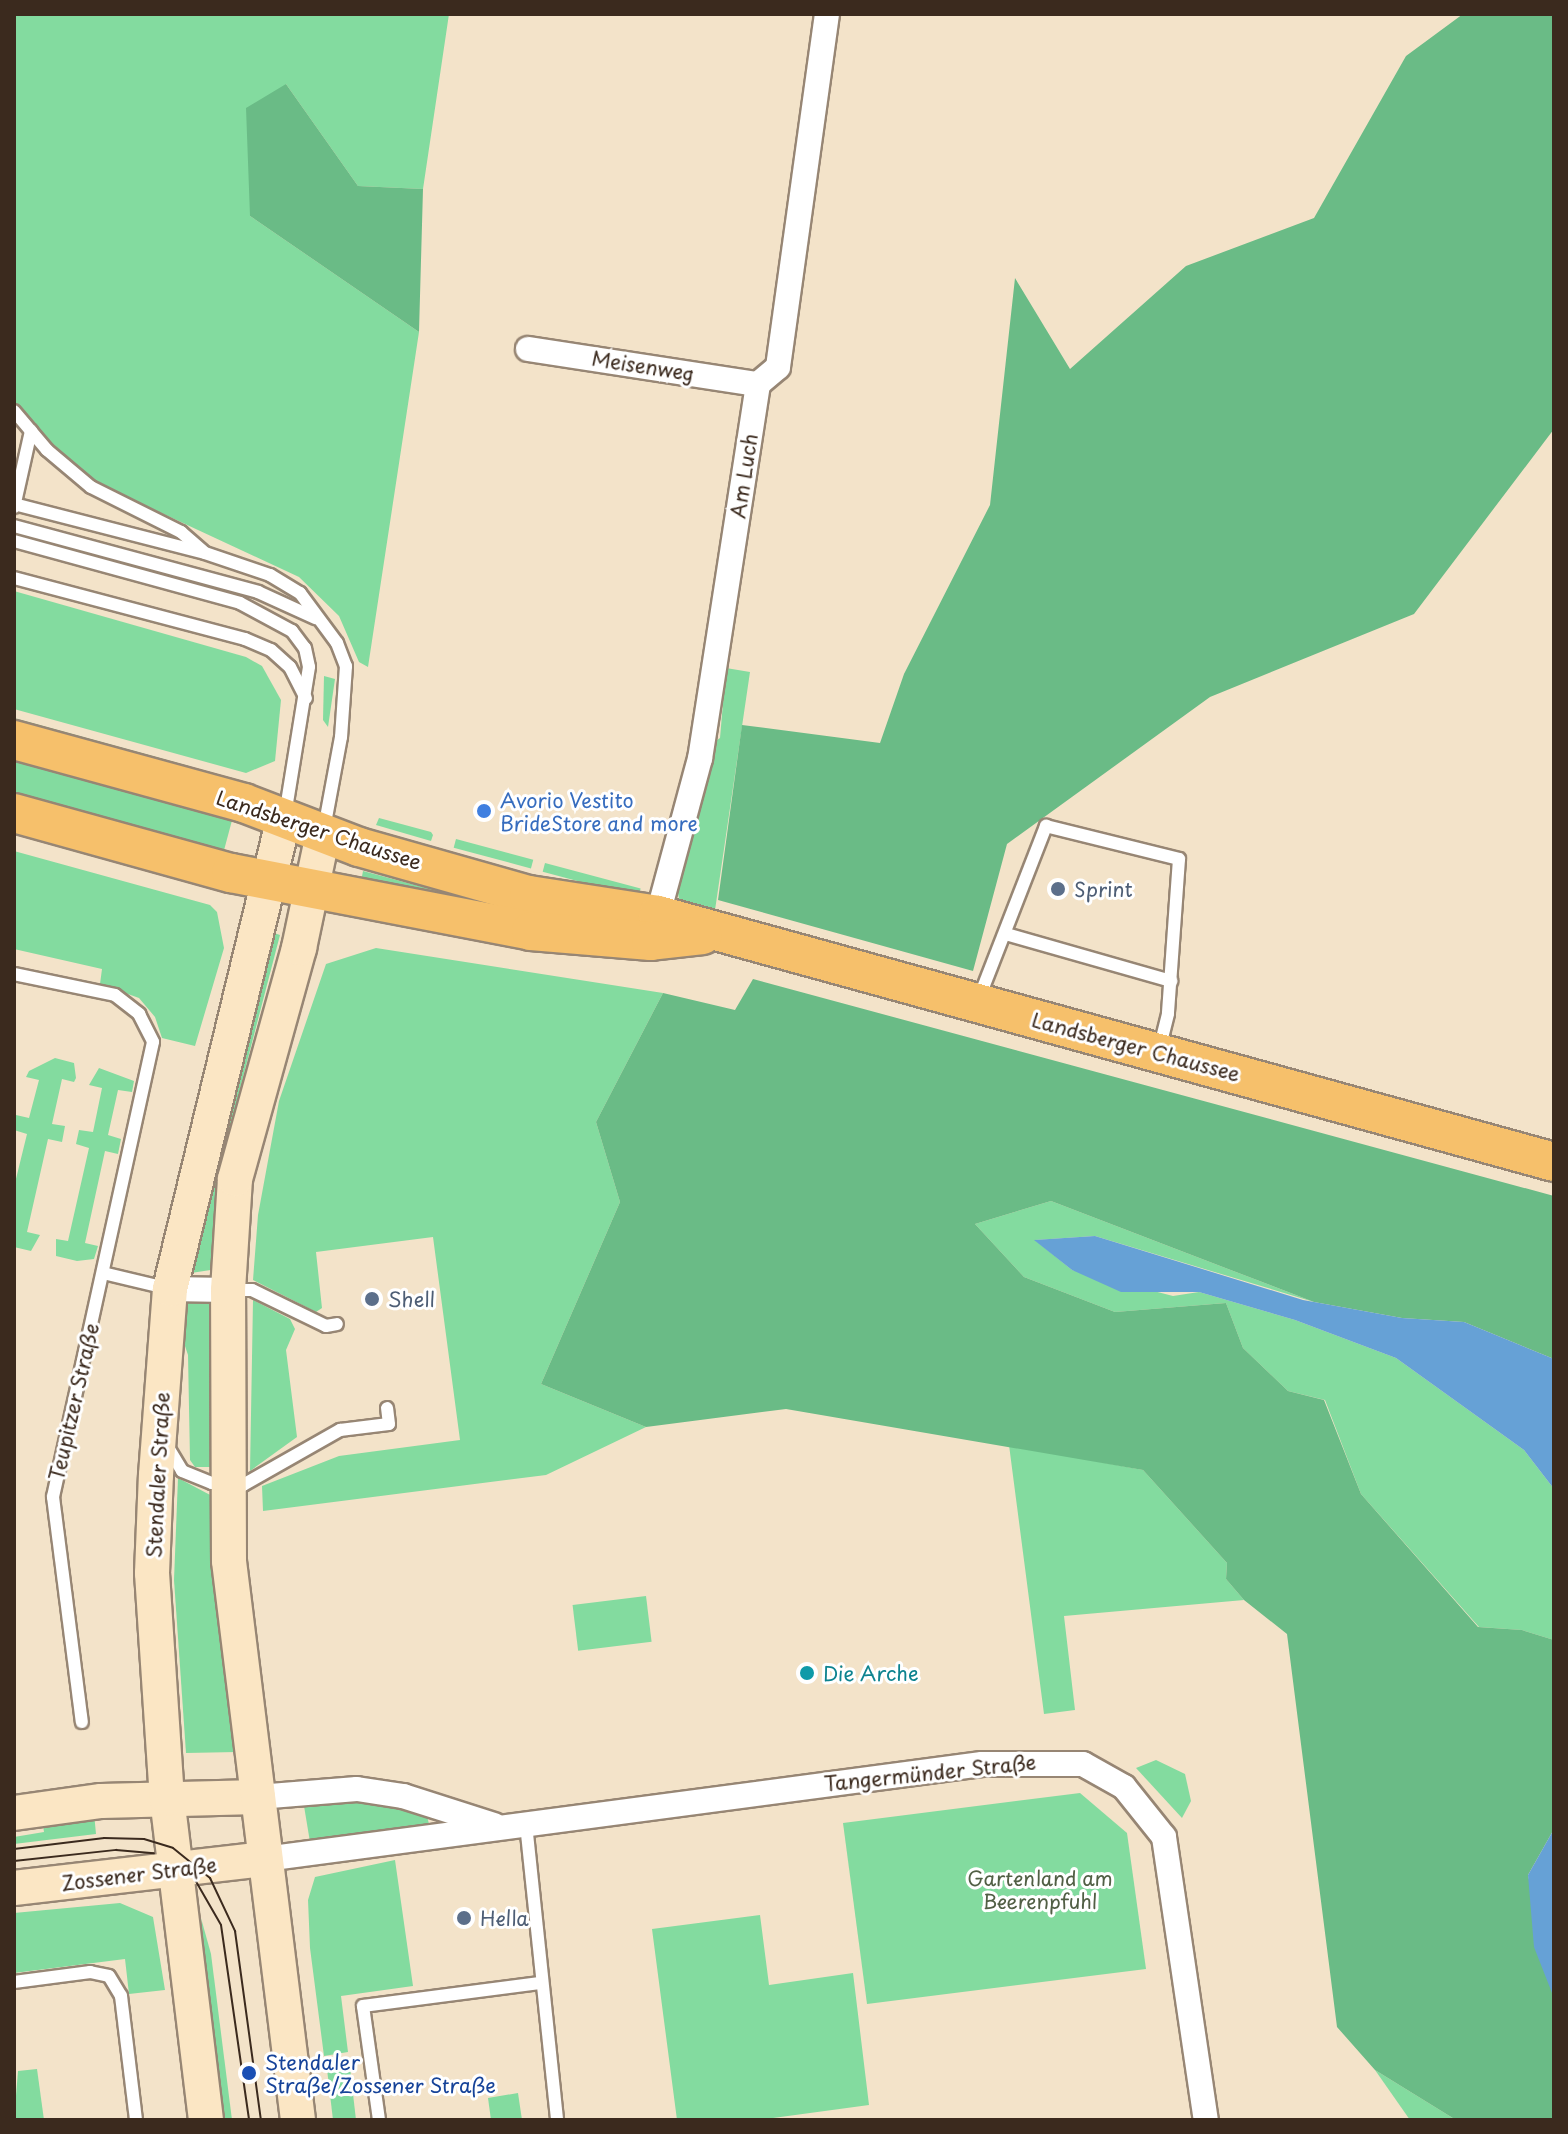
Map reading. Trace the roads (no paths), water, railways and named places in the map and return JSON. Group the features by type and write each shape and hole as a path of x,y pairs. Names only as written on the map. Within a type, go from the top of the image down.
{"main road":[{"name":"Landsberger Chaussee","path":"14,740 321,843 655,928"},
{"name":"Landsberger Chaussee","path":"14,813 270,881 531,931 655,928 718,934 1158,1051 1554,1162"},
{"name":"Stendaler Straße","path":"206,2120 167,1799 152,1573 170,1289 281,830"},
{"path":"298,2120 234,1610 226,1485 228,1290 235,1179 321,843"},
{"path":"14,1813 167,1799 258,1797"},
{"name":"Zossener Straße","path":"14,1888 265,1859"}],"street":[{"name":"Am Luch","path":"655,928 700,759 758,384 778,367 827,14"},
{"name":"Meisenweg","path":"528,349 758,384"},
{"path":"170,1289 228,1290"},
{"name":"Tangermünder Straße","path":"265,1859 982,1764 1083,1764 1124,1787 1164,1837 1206,2120"},
{"name":"Tangermünder Straße","path":"258,1797 357,1789 403,1796 501,1827"}],"lane":[{"path":"14,411 91,487 181,532 205,553"},
{"path":"31,431 14,505 205,553 280,581 300,593 325,624 346,666 347,693 321,843"},
{"path":"14,526 292,604 325,624"},
{"path":"14,541 240,603 292,631 305,648 309,667 281,830"},
{"path":"14,578 245,639 271,650 290,667 306,698"},
{"path":"977,1005 1046,826 1179,859 1171,981 1158,1051"},
{"path":"1006,934 1171,981"},
{"name":"Teupitzer Straße","path":"14,974 115,995 139,1014 153,1042 53,1497 82,1722"},
{"path":"103,1273 170,1289"},
{"path":"228,1290 252,1290 326,1326 337,1324"},
{"path":"161,1434 182,1471 226,1485 243,1485 340,1430 389,1424 387,1408"},
{"path":"526,1824 545,1969 540,1983 557,2120"},
{"path":"14,1982 90,1972 109,1976 121,1996 136,2120"},
{"path":"379,2120 363,2006 540,1983"}],"water":[{"path":"1095,1236 1303,1300 1402,1318 1464,1322 1554,1359 1554,1489 1524,1450 1396,1358 1295,1320 1199,1292 1121,1292 1072,1270 1034,1240"},
{"path":"1554,1829 1554,1998 1534,1947 1528,1875"}],"tram line":[{"path":"14,1849 104,1838 144,1839 173,1848 210,1878 235,1931 261,2120"},
{"path":"14,1861 116,1850 154,1853"},
{"path":"194,1878 221,1925 249,2120"}],"place":[{"name":"Avorio Vestito BrideStore and more","path":"484,811"},
{"name":"Sprint","path":"1058,889"},
{"name":"Shell","path":"372,1299"},
{"name":"Die Arche","path":"807,1673"},
{"name":"Hella","path":"464,1918"},
{"name":"Stendaler Straße/Zossener Straße","path":"249,2073"}],"park label":[{"name":"Gartenland am Beerenpfuhl","path":"1040,1890"}]}
